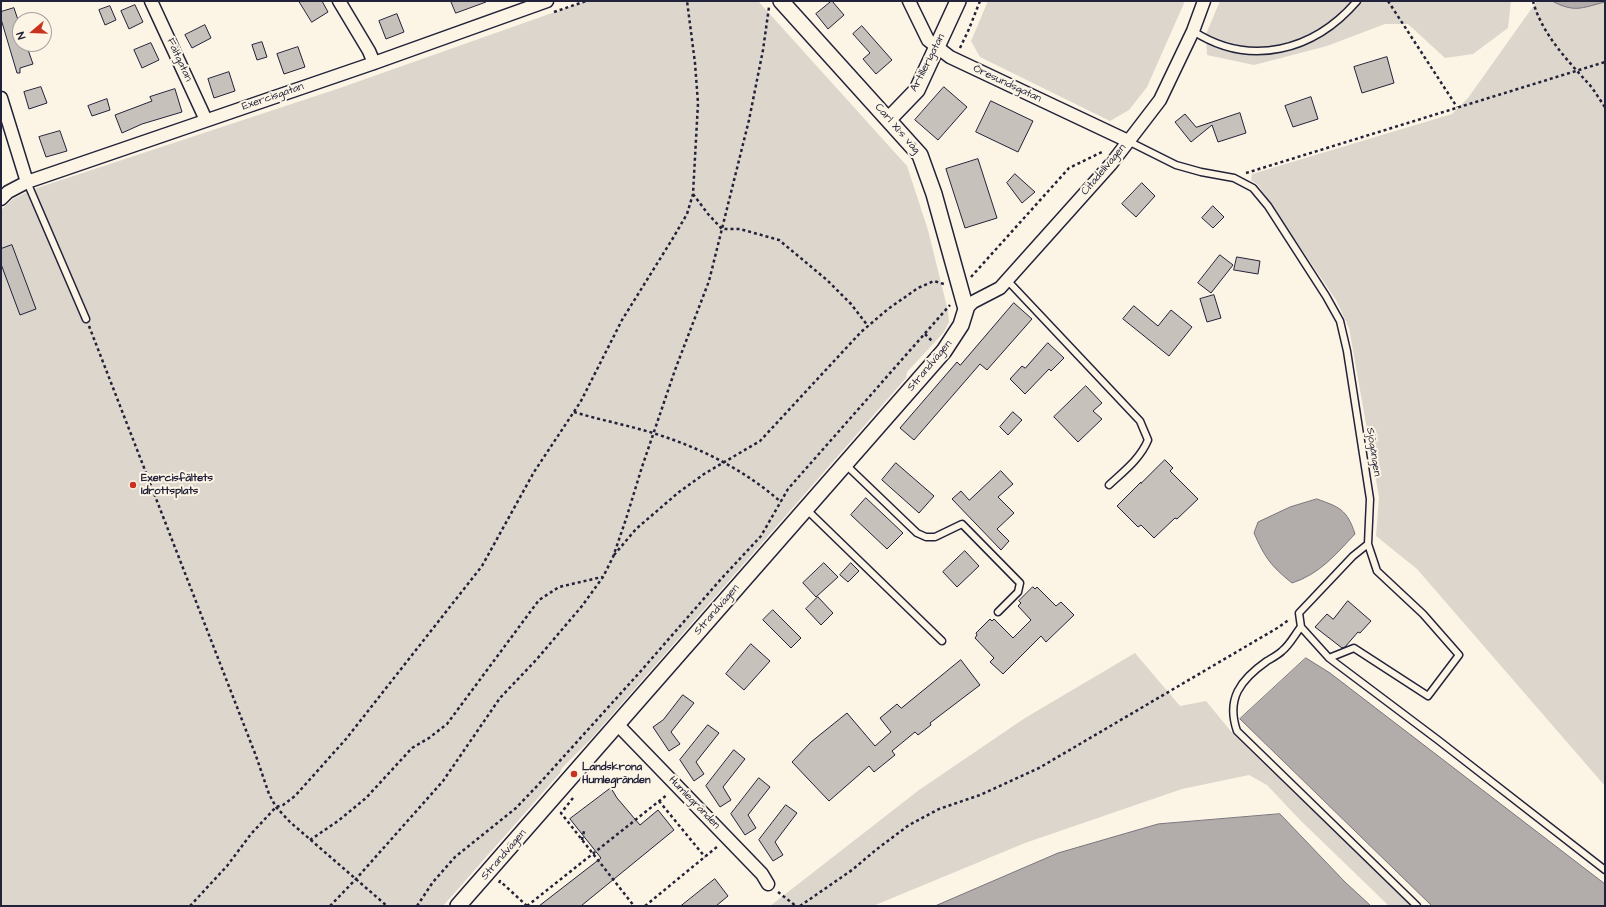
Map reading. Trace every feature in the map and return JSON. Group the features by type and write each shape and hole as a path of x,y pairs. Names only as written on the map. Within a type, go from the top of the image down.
{"street":[{"name":"Fältgatan","path":"151,1 206,120"},
{"path":"339,1 369,51 374,63"},
{"name":"Exercisgatan","path":"1,199 8,192 27,182 374,63 547,1"},
{"name":"Öresundsgatan","path":"909,1 928,40 954,59 1128,141"},
{"name":"Artillerigatan","path":"889,119 917,90 958,1"},
{"name":"Citadellvägen","path":"966,309 972,302 1000,288 1111,164 1160,100 1193,31 1204,1"},
{"name":"Carl XI:s väg","path":"775,7 889,119 920,155 946,236 966,309"},
{"path":"1,98 27,182"},
{"name":"Strandvägen","path":"458,906 944,351 961,325 966,309"},
{"name":"Humlegränden","path":"616,724 728,838 762,874 768,884"}],"lane":[{"path":"1193,31 1206,39 1227,47 1252,51 1296,45 1318,35 1344,16 1357,1"},
{"name":"Sjögången","path":"1128,141 1176,165 1201,172 1234,178 1253,188 1268,206 1326,296 1340,321 1347,351 1370,499 1368,544"},
{"path":"27,182 86,318"},
{"path":"1007,280 1140,421 1143,426 1148,440 1144,451 1133,464 1109,485"},
{"path":"845,464 917,533 926,537 936,537 962,524 1020,583 1018,592 998,612"},
{"path":"806,509 942,641"},
{"path":"1329,658 1354,648 1428,696 1459,655 1423,614 1377,571 1368,544 1353,556 1299,613 1301,626 1329,658 1438,740 1605,870"},
{"path":"1301,626 1283,651 1247,677 1238,690 1232,710 1238,731 1416,906"}],"path":[{"path":"190,906 227,866 251,834 276,807 283,805 296,796 346,739 420,642 458,598 482,566 534,472 581,401 622,320 674,238 687,214 693,194 698,103 695,63 687,1"},
{"path":"330,906 443,781 500,698 542,653 582,606 603,577 613,557 675,370 708,281 749,120 763,50 775,7 764,1"},
{"path":"954,59 970,29 980,1"},
{"path":"1388,1 1457,108"},
{"path":"1533,1 1536,15 1576,71 1588,83 1605,107"},
{"path":"1234,178 1605,62"},
{"path":"971,278 1069,168 1107,150"},
{"path":"693,194 708,214 722,229 740,229 779,240 827,280 851,304 868,326"},
{"path":"613,557 636,530 679,492 725,461 760,441 801,395 868,326 888,309 918,288 934,281 946,285 944,277"},
{"path":"417,906 433,882 454,857 516,808 635,678 721,579 761,536 788,489 952,303"},
{"path":"86,318 256,756 269,794 276,807 290,822 387,906"},
{"path":"574,412 654,433 725,461 760,484 781,502"},
{"path":"310,840 338,821 366,798 412,748 430,738 447,724 539,600 559,587 603,577"},
{"path":"800,906 852,870 909,825 939,809 980,795 1039,768 1279,628 1299,613"},
{"path":"496,886 500,881 528,906 678,786"},
{"path":"576,795 561,813 634,906"},
{"path":"659,801 705,857"},
{"path":"582,840 584,832"},
{"path":"645,906 728,838"},
{"path":"768,884 796,906"}],"shaded area":[{"path":"586,1 758,1 907,166 928,230 948,311 949,322 944,332 907,372 906,378 590,740 562,768 560,773 443,906 1,906 1,210 13,199 31,190 340,88"},
{"path":"988,1 1185,1 1147,87 1129,110 1110,121 980,57 971,41"},
{"path":"1220,1 1511,1 1508,28 1473,54 1445,58 1408,24 1385,24 1327,46 1254,65 1207,55 1206,34"},
{"path":"1537,1 1605,1 1605,786 1417,569 1376,536 1379,497 1349,328 1336,300 1258,185 1251,180 1252,174 1452,114 1468,98"},
{"path":"1552,1 1605,2 1573,8 1560,5"},
{"path":"1317,499 1331,504 1341,510 1349,519 1355,534 1327,563 1311,574 1292,583 1269,561 1254,533 1258,522 1290,507"},
{"path":"1135,653 1180,706 1206,701 1234,735 1411,906 1389,906 1300,820 1267,785 1249,775 1182,789 1025,843 873,906 770,906 919,790 1025,718"},
{"path":"1306,658 1330,673 1605,884 1605,906 1432,906 1240,719"},
{"path":"1280,814 1345,882 1371,906 935,906 1058,853 1158,824"}],"building":[{"path":"299,1 322,1 328,12 312,22"},
{"path":"451,1 485,1 486,2 456,13"},
{"path":"832,1 844,15 828,29 816,14"},
{"path":"135,5 143,22 129,29 121,11"},
{"path":"110,6 116,20 105,25 99,10"},
{"path":"14,8 15,12 12,12 12,52 29,52 33,64 20,68 20,73 17,73 1,19 1,12"},
{"path":"397,14 404,32 386,39 379,21"},
{"path":"205,25 211,38 192,48 185,35"},
{"path":"862,26 892,60 876,74 863,59 870,53 853,34"},
{"path":"262,42 267,57 257,60 252,45"},
{"path":"151,43 159,60 142,68 134,50"},
{"path":"298,47 305,67 284,74 277,54"},
{"path":"1387,57 1394,83 1362,93 1354,67"},
{"path":"229,72 235,91 214,98 208,79"},
{"path":"41,87 47,103 29,109 24,92"},
{"path":"944,87 967,107 938,140 915,120"},
{"path":"175,89 182,112 142,124 122,133 115,115 152,101 150,97"},
{"path":"1311,97 1318,119 1293,127 1285,106"},
{"path":"107,99 110,110 92,116 88,106"},
{"path":"991,101 1033,121 1018,152 976,132"},
{"path":"1240,113 1246,133 1218,142 1212,125 1191,142 1175,122 1185,114 1196,127"},
{"path":"60,131 67,151 46,157 39,137"},
{"path":"978,159 997,218 965,228 946,169"},
{"path":"1015,174 1035,192 1022,203 1007,183"},
{"path":"1142,183 1155,196 1136,217 1122,204"},
{"path":"1213,206 1224,217 1213,228 1202,218"},
{"path":"12,245 36,309 20,315 1,264 1,249"},
{"path":"1220,255 1233,265 1211,293 1198,283"},
{"path":"1237,257 1260,261 1258,274 1234,270"},
{"path":"1214,295 1221,318 1207,322 1200,299"},
{"path":"1014,303 1032,319 987,370 980,364 914,440 900,428 957,362 960,365"},
{"path":"1134,306 1158,326 1171,310 1192,327 1169,356 1123,319"},
{"path":"1048,343 1064,358 1051,371 1049,369 1025,394 1010,379 1022,366 1025,368"},
{"path":"1086,386 1102,403 1093,411 1102,419 1078,442 1054,417"},
{"path":"1013,412 1022,420 1008,435 1000,427"},
{"path":"1165,460 1173,468 1170,471 1198,499 1154,538 1141,525 1138,527 1117,506"},
{"path":"896,463 934,496 919,513 882,480"},
{"path":"1001,471 1013,484 998,497 1014,513 997,529 1009,541 1001,550 952,499 961,491 969,500"},
{"path":"866,498 903,533 887,549 851,515"},
{"path":"965,551 979,566 957,587 943,572"},
{"path":"824,563 838,577 816,597 803,583"},
{"path":"851,563 859,571 848,582 840,575"},
{"path":"1033,587 1035,589 1037,587 1056,606 1061,602 1074,615 1046,642 1041,636 1003,674 990,662 994,658 975,638 977,635 976,633 990,619 992,621 994,619 1013,638 1031,620 1018,606 1021,603 1019,601"},
{"path":"818,597 833,613 821,625 806,609"},
{"path":"1348,601 1371,621 1360,633 1358,632 1345,647 1342,648 1315,627 1327,614 1333,619"},
{"path":"773,610 801,638 791,648 763,620"},
{"path":"751,644 770,661 744,690 726,674"},
{"path":"961,660 980,685 930,723 931,725 918,735 915,732 892,751 895,755 874,772 869,766 829,801 792,762 811,742 847,713 875,746 891,732 880,718 897,704 901,708"},
{"path":"683,695 694,703 671,732 680,744 669,751 653,727 663,720"},
{"path":"708,725 719,733 696,762 704,774 694,781 680,760"},
{"path":"734,750 745,759 723,787 731,800 720,807 706,786"},
{"path":"759,778 770,787 748,815 756,828 745,835 731,814"},
{"path":"611,788 617,798 640,825 658,810 674,830 581,906 539,906 601,858 570,819"},
{"path":"786,805 797,813 775,842 783,855 773,861 759,840"},
{"path":"715,879 728,896 716,906 681,906"}],"place":[{"name":"Exercisfältets Idrottsplats","path":"133,485"},
{"name":"Landskrona Humlegränden","path":"574,774"}]}
